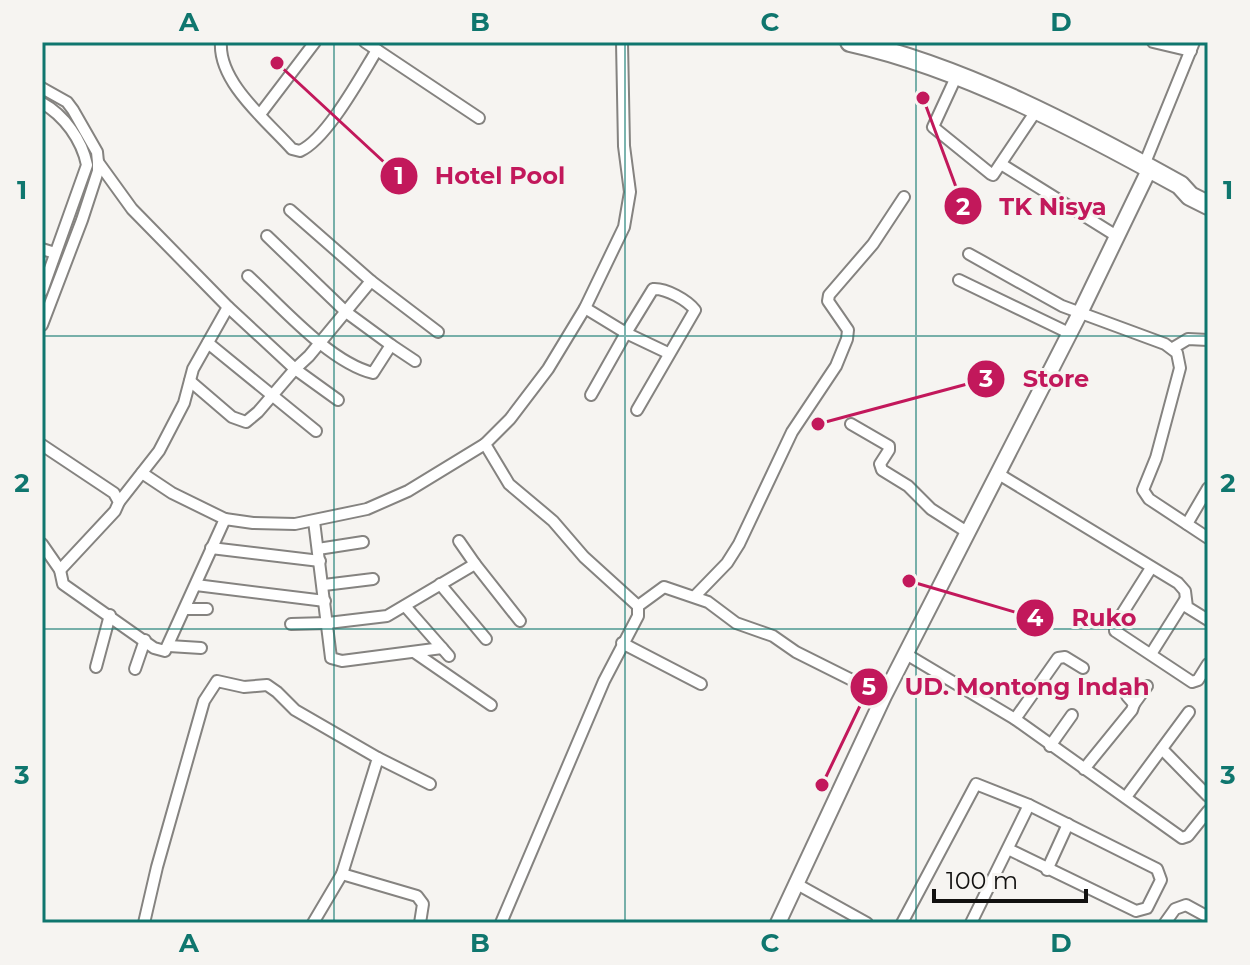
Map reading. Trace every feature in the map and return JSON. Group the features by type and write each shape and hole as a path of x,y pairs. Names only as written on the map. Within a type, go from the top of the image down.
{"highway":[{"path":"857,43 898,48 1036,111 1180,185 1208,195"},
{"path":"1180,185 1190,196 1208,205"}],"main road":[{"path":"778,923 884,696 1080,313 1147,166"}],"street":[{"path":"221,42 223,65 235,87 292,149 300,151 316,141 377,50"},
{"path":"261,113 315,42"},
{"path":"365,42 479,118"},
{"path":"142,473 172,493 225,519 277,525 314,521 367,509 408,491 485,444 536,386 585,308 620,240 629,206 621,86 622,42"},
{"path":"1147,166 1192,46 1153,42"},
{"path":"957,75 933,127 993,175 1036,111"},
{"path":"42,88 67,102 97,152 98,162 82,220 42,325"},
{"path":"42,103 62,116 87,165 42,291"},
{"path":"98,162 132,209 228,307 295,369 338,400"},
{"path":"1001,164 1115,235"},
{"path":"695,596 727,563 739,544 792,432 840,358 848,330 828,301 829,295 873,244 904,197"},
{"path":"290,210 371,281 438,332"},
{"path":"69,215 82,220"},
{"path":"267,236 346,312 415,361"},
{"path":"42,249 55,253"},
{"path":"969,254 1062,306 1173,348 1180,368 1156,458 1143,490 1149,499 1208,538"},
{"path":"248,276 320,342 359,369 373,373 391,345"},
{"path":"959,280 1069,333"},
{"path":"190,381 232,417 246,422 371,281"},
{"path":"591,395 653,289 661,289 692,305 695,310 637,410"},
{"path":"60,570 115,511 159,451 184,403 193,369 228,307"},
{"path":"585,308 626,333 668,353"},
{"path":"1173,348 1188,339 1208,340"},
{"path":"208,343 316,431"},
{"path":"851,424 890,448 880,464 882,470 908,486 931,509 967,532"},
{"path":"485,444 509,484 553,521 584,557 638,606 638,616 622,643 501,923"},
{"path":"42,445 114,493 119,502"},
{"path":"997,473 1183,588 1187,607 1208,620"},
{"path":"1187,524 1208,488"},
{"path":"42,544 60,570 63,584 165,651 225,519"},
{"path":"314,521 331,658 335,661 414,652 446,652 405,606"},
{"path":"459,541 520,621"},
{"path":"211,548 319,555 363,542"},
{"path":"291,624 387,616 475,564"},
{"path":"1151,568 1115,625 1115,631 1195,682 1208,664"},
{"path":"324,585 373,579"},
{"path":"440,584 486,639"},
{"path":"196,585 325,601"},
{"path":"638,606 664,587 695,596 736,623 773,636 796,652 884,696"},
{"path":"1151,654 1185,600"},
{"path":"185,609 207,609"},
{"path":"96,667 110,615"},
{"path":"135,669 145,640"},
{"path":"622,643 701,684"},
{"path":"169,646 201,648"},
{"path":"414,652 491,705"},
{"path":"906,654 1015,719 1184,838 1208,811"},
{"path":"1015,719 1058,658 1065,657 1083,668"},
{"path":"144,923 204,701 216,681 244,687 267,685 295,710 430,784"},
{"path":"1084,769 1131,700 1147,686"},
{"path":"1126,797 1189,712"},
{"path":"1050,746 1072,715"},
{"path":"1162,749 1208,796"},
{"path":"313,923 342,874 378,758"},
{"path":"902,923 973,786 979,784 1029,805 1157,869 1161,880 1144,910 1134,910 1008,849"},
{"path":"971,923 1029,805"},
{"path":"1047,870 1068,824"},
{"path":"342,874 417,896 423,904 420,923"},
{"path":"795,883 867,923"},
{"path":"1165,923 1173,911 1186,905 1205,918"}],"place":[{"name":"Hotel Pool","path":"277,63"},
{"name":"TK Nisya","path":"923,98"},
{"name":"Store","path":"818,424"},
{"name":"Ruko","path":"909,581"},
{"name":"UD. Montong Indah","path":"822,785"}]}
